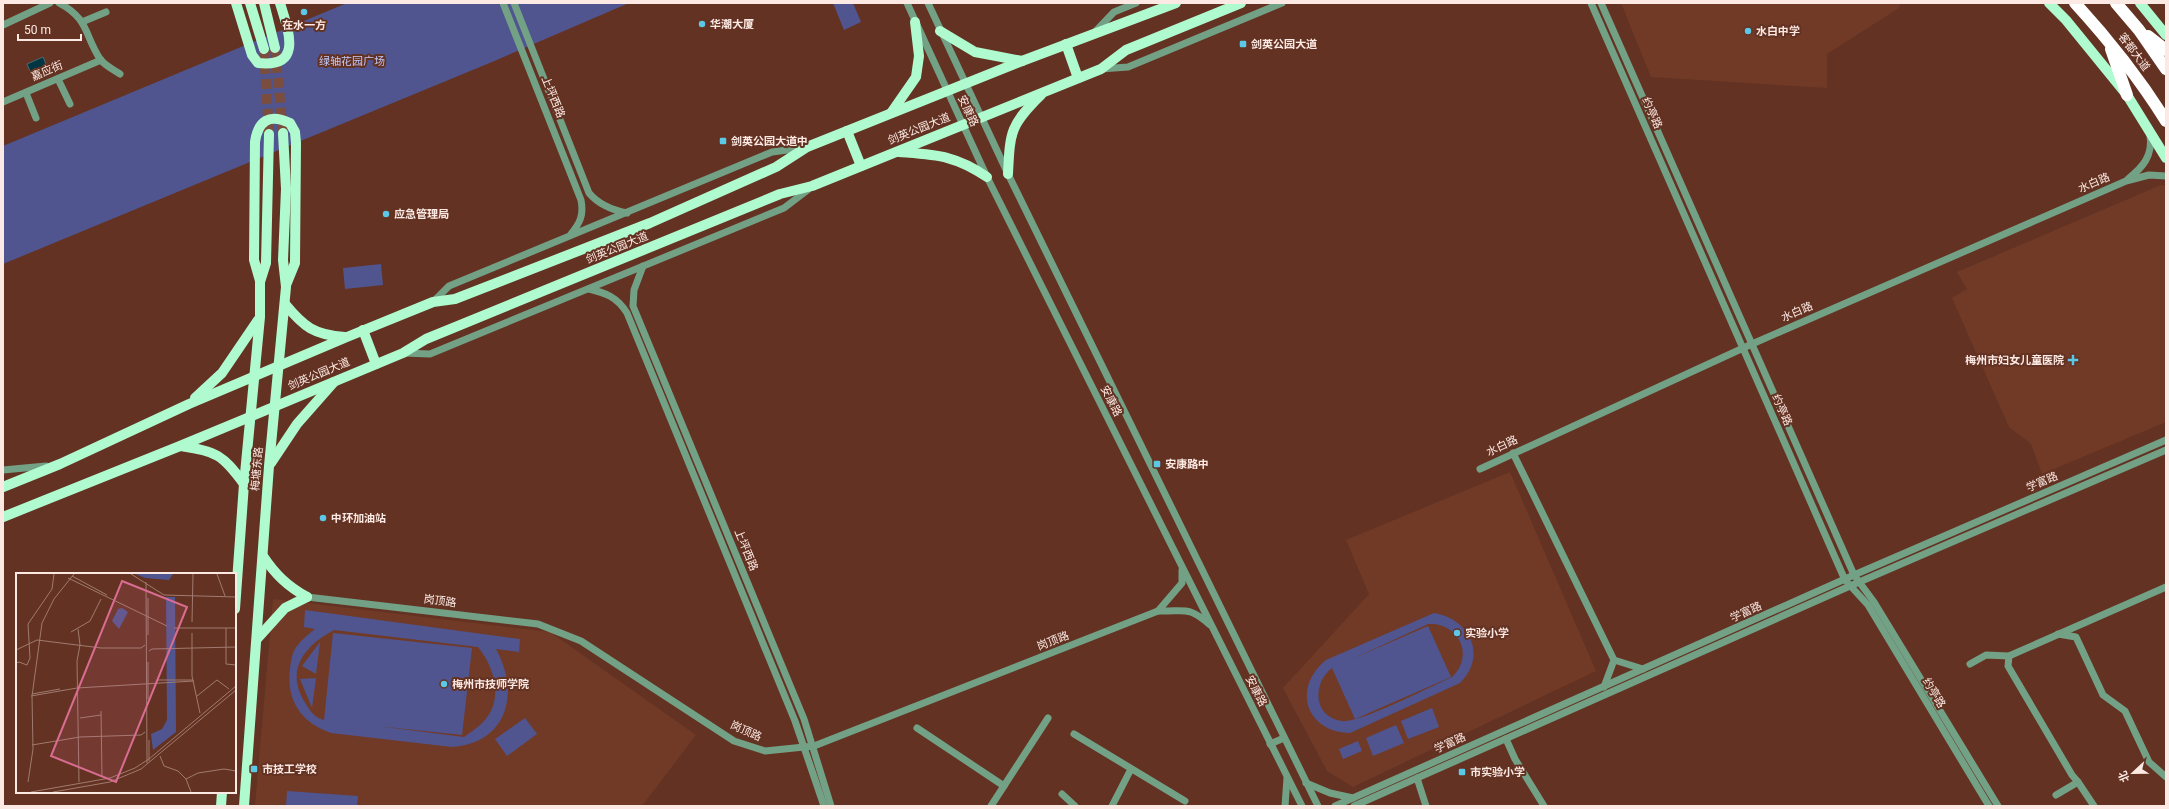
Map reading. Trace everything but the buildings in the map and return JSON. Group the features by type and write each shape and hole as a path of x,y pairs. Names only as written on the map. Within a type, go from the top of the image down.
{"highway":[{"name":"客都大道","path":"2075,3 2107,38 2145,88 2166,121"},
{"name":"客都大道","path":"2116,3 2139,30 2166,69"},
{"path":"2139,30 2166,50"},
{"path":"2107,38 2126,95"}],"main road":[{"path":"236,3 252,55 258,63 270,64 282,60 287,54 291,44 280,3"},
{"path":"250,3 264,49"},
{"path":"264,3 275,48"},
{"name":"剑英公园大道","path":"3,488 60,464 189,404 363,330 433,302 456,299 650,222 776,167 807,147 1022,61 1176,3"},
{"name":"剑英公园大道","path":"3,517 180,446 402,353 426,340 772,196 812,186 1101,69 1126,50 1241,3"},
{"path":"2049,3 2066,20 2126,95 2166,158"},
{"path":"2140,3 2166,35"},
{"path":"891,113 916,77 919,56 915,22"},
{"path":"940,31 975,52 1022,61"},
{"path":"1066,44 1078,78"},
{"path":"1008,174 1009,143 1016,122 1044,92"},
{"path":"260,282 254,260 255,142 257,129 264,122 274,118 290,122 295,132 296,143 296,263 286,287"},
{"path":"847,131 861,166"},
{"name":"梅塘东路","path":"244,806 270,466 286,287 283,260 286,189 283,133"},
{"name":"梅塘东路","path":"236,595 244,484 260,317 260,282 266,263 269,134"},
{"path":"894,152 938,155 958,160 987,177"},
{"path":"285,304 306,327 329,336 347,337"},
{"path":"189,404 222,373 260,317"},
{"path":"363,330 376,364"},
{"path":"270,466 297,424 336,380"},
{"path":"180,446 202,450 220,456 230,464 244,484"},
{"path":"263,556 275,574 290,588 307,597"},
{"path":"257,639 285,608 307,597"},
{"path":"221,806 222,793"}],"street":[{"path":"3,25 50,3"},
{"path":"59,3 74,11 82,22 101,60 120,74"},
{"name":"上坪西路","path":"503,3 582,200 583,212 579,224 569,236"},
{"name":"上坪西路","path":"514,3 589,193 601,204 614,210 627,213"},
{"name":"安康路","path":"906,3 987,177 1210,625 1302,806"},
{"name":"安康路","path":"928,3 1008,174 1318,806"},
{"path":"1093,34 1114,12 1136,3"},
{"path":"1101,69 1128,67 1282,3"},
{"name":"约亭路","path":"1592,3 1845,580 1868,605 1989,806"},
{"name":"约亭路","path":"1601,3 1854,575 1858,583 1874,602 1998,806"},
{"path":"82,22 106,12"},
{"name":"嘉应街","path":"3,102 101,60"},
{"path":"58,79 70,104"},
{"path":"26,92 36,118"},
{"path":"2126,181 2148,159 2151,142 2150,132"},
{"path":"433,302 449,286 569,236 772,152 807,147"},
{"path":"2126,181 2149,175 2166,176"},
{"name":"水白路","path":"1480,469 1743,348 2126,181"},
{"path":"402,353 430,354 784,208 812,186"},
{"name":"上坪西路","path":"643,266 634,290 633,306 814,746 831,806"},
{"name":"上坪西路","path":"588,289 613,297 622,304 627,313 804,746 824,806"},
{"name":"学富路","path":"1336,806 1854,575 2166,440"},
{"name":"学富路","path":"1355,806 1850,586 2166,450"},
{"path":"1513,453 1614,660 1604,687"},
{"path":"3,470 60,464"},
{"path":"1158,611 1182,583 1182,567"},
{"path":"1970,664 1986,655 2009,656 2166,587"},
{"name":"岗顶路","path":"307,597 538,624 581,641 734,741 765,752 804,746 814,746 1158,611"},
{"path":"1158,611 1177,610 1198,614 1210,625"},
{"path":"2058,634 2076,637 2103,695 2126,711 2149,762 2166,777"},
{"path":"2009,656 2008,666 2072,775 2094,806"},
{"path":"1614,660 1643,669"},
{"path":"991,806 1048,718"},
{"path":"917,728 1004,786"},
{"path":"1074,734 1185,802"},
{"path":"1270,744 1284,738"},
{"path":"1506,739 1515,759 1544,806"},
{"path":"1112,806 1131,769"},
{"path":"1285,806 1287,778"},
{"path":"1417,778 1426,806"},
{"path":"2056,795 2078,782"},
{"path":"1306,783 1330,793 1352,798"},
{"path":"1062,794 1075,806"}],"shaded area":[{"name":"水白中学","path":"1621,3 1900,3 1899,8 1827,54 1827,88 1651,77"},
{"path":"43,57 48,69 32,76 27,64"},
{"name":"梅州市妇女儿童医院","path":"2161,185 2166,186 2166,422 2042,474 2031,444 2009,427 1952,298 1967,289 1957,272"},
{"name":"实验小学","path":"1510,472 1596,671 1353,787 1327,771 1283,688 1369,594 1346,540"},
{"name":"梅州市技师学院","path":"273,599 550,632 696,735 642,806 255,806"}],"green space":[{"name":"绿轴花园广场","path":"347,3 629,3 492,62 3,264 3,146"},
{"path":"833,3 853,3 861,22 844,30"},
{"path":"381,264 383,285 345,289 343,268"},
{"path":"305,610 520,639 519,652 496,649 503,666 507,682 507,698 504,713 497,726 486,736 471,743 452,747 331,733 320,729 304,717 293,700 290,691 290,669 294,651 301,641 315,629 304,627","holes":["334,630 478,647 487,661 494,678 494,703 486,719 464,737 377,726 462,735 472,648 333,633 324,720 316,716 309,709 300,692 297,681 297,670 300,661 306,652 323,636"]},
{"path":"1434,613 1447,617 1457,623 1471,640 1474,651 1473,662 1460,683 1350,733 1335,731 1323,725 1314,717 1309,707 1307,696 1309,684 1315,671 1326,660","holes":["1428,624 1448,628 1455,634 1463,650 1459,669 1452,677 1379,711 1356,719 1451,677 1428,626 1352,659","1332,668 1355,719 1342,721 1332,718 1325,713 1321,706 1319,699 1321,682 1325,674"]},
{"path":"320,642 316,674 302,666"},
{"path":"316,678 312,708 300,679"},
{"path":"1432,708 1439,727 1408,739 1401,721"},
{"path":"525,718 537,734 507,756 495,739"},
{"path":"1396,725 1404,743 1373,756 1366,738"},
{"path":"1358,741 1362,751 1343,759 1339,749"},
{"path":"287,791 358,796 357,806 286,806"}],"tunnel":[{"path":"275,48 283,133"},
{"path":"264,49 269,134"}],"place":[{"name":"在水一方","path":"304,12"},
{"name":"华潮大厦","path":"702,24"},
{"name":"水白中学","path":"1748,31"},
{"name":"剑英公园大道","path":"1243,44"},
{"name":"剑英公园大道中","path":"723,141"},
{"name":"应急管理局","path":"386,214"},
{"name":"梅州市妇女儿童医院","path":"2073,360"},
{"name":"安康路中","path":"1157,464"},
{"name":"中环加油站","path":"323,518"},
{"name":"实验小学","path":"1457,633"},
{"name":"梅州市技师学院","path":"444,684"},
{"name":"市技工学校","path":"254,769"},
{"name":"市实验小学","path":"1462,772"}]}
